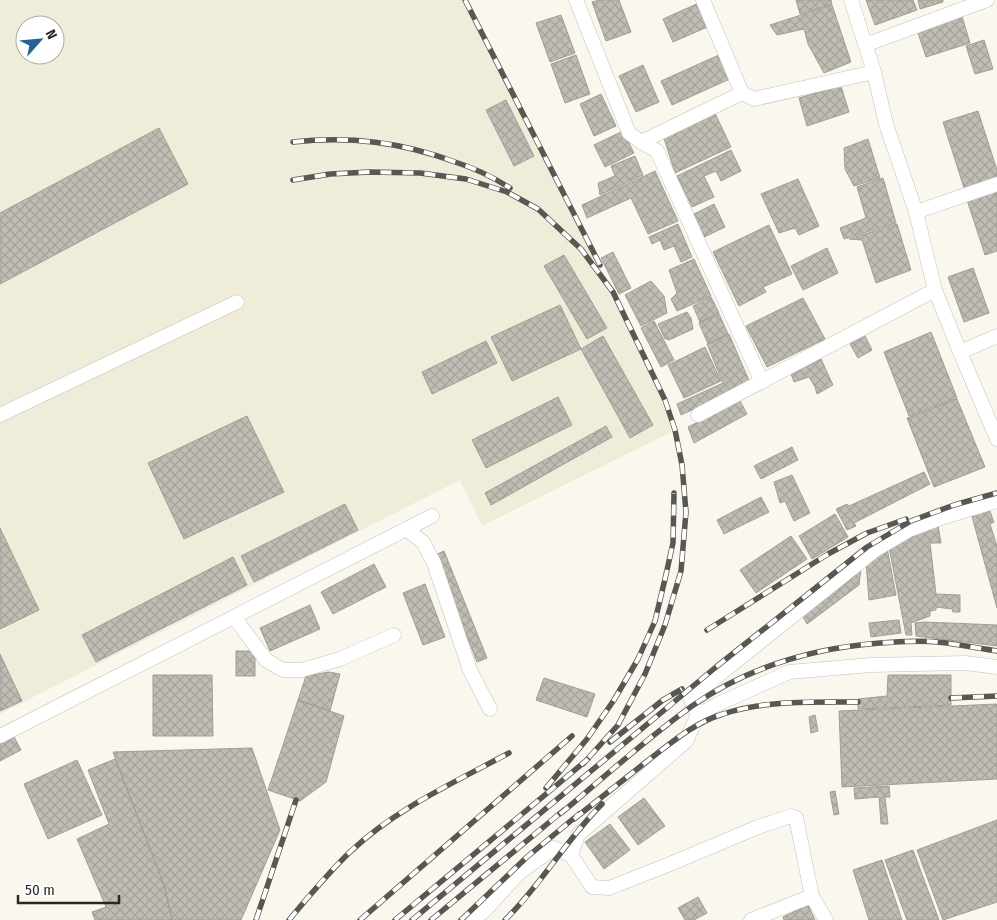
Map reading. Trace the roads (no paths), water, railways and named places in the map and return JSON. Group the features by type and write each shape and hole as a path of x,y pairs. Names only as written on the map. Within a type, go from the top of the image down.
{"street":[{"path":"576,0 629,133 656,150 762,382"},
{"path":"703,0 742,93 754,99 874,72"},
{"path":"851,0 874,72 886,124 916,212 935,290 997,439"},
{"path":"865,45 987,0"},
{"path":"641,142 742,93"},
{"path":"916,212 997,184"},
{"path":"698,415 935,290"},
{"path":"0,415 237,302"},
{"path":"960,352 997,336"},
{"path":"698,715 690,698 875,550 909,530 944,516 997,501"},
{"path":"0,736 432,516"},
{"path":"406,529 424,542 434,563 470,670 490,709"},
{"path":"234,617 266,660 283,670 302,670 340,659 394,635"},
{"path":"571,855 578,835 686,741 698,715 789,672 871,665 965,663 997,667"},
{"path":"473,920 485,910 520,872 554,848 571,855 592,887 608,888 758,827 791,816 796,818 812,896 826,920"},
{"path":"752,920 812,896"}],"railway":[{"path":"465,0 600,265"},
{"path":"293,142 355,140 395,145 462,164 510,188"},
{"path":"293,180 330,174 370,172 420,173 466,179 507,192 538,209 581,249 613,292 665,400 675,430 682,465 686,512 681,571 665,625 645,674 618,725 583,764"},
{"path":"546,788 587,739 614,700 638,659 655,621 673,543 674,493"},
{"path":"412,920 716,667 867,547 911,521 954,505 997,493"},
{"path":"707,630 828,554 867,533 906,519"},
{"path":"560,814 641,745 692,706 713,692 758,670 830,649 880,643 930,641 997,651"},
{"path":"610,742 663,700 682,689"},
{"path":"951,698 997,696"},
{"path":"574,819 673,741 692,728 712,718 739,709 773,704 858,702"},
{"path":"360,920 572,736"},
{"path":"289,920 334,868 386,822 426,797 509,753"},
{"path":"395,920 588,759"},
{"path":"256,920 296,800"},
{"path":"505,920 602,804"},
{"path":"431,920 564,810"},
{"path":"461,920 527,857 579,814"}]}
